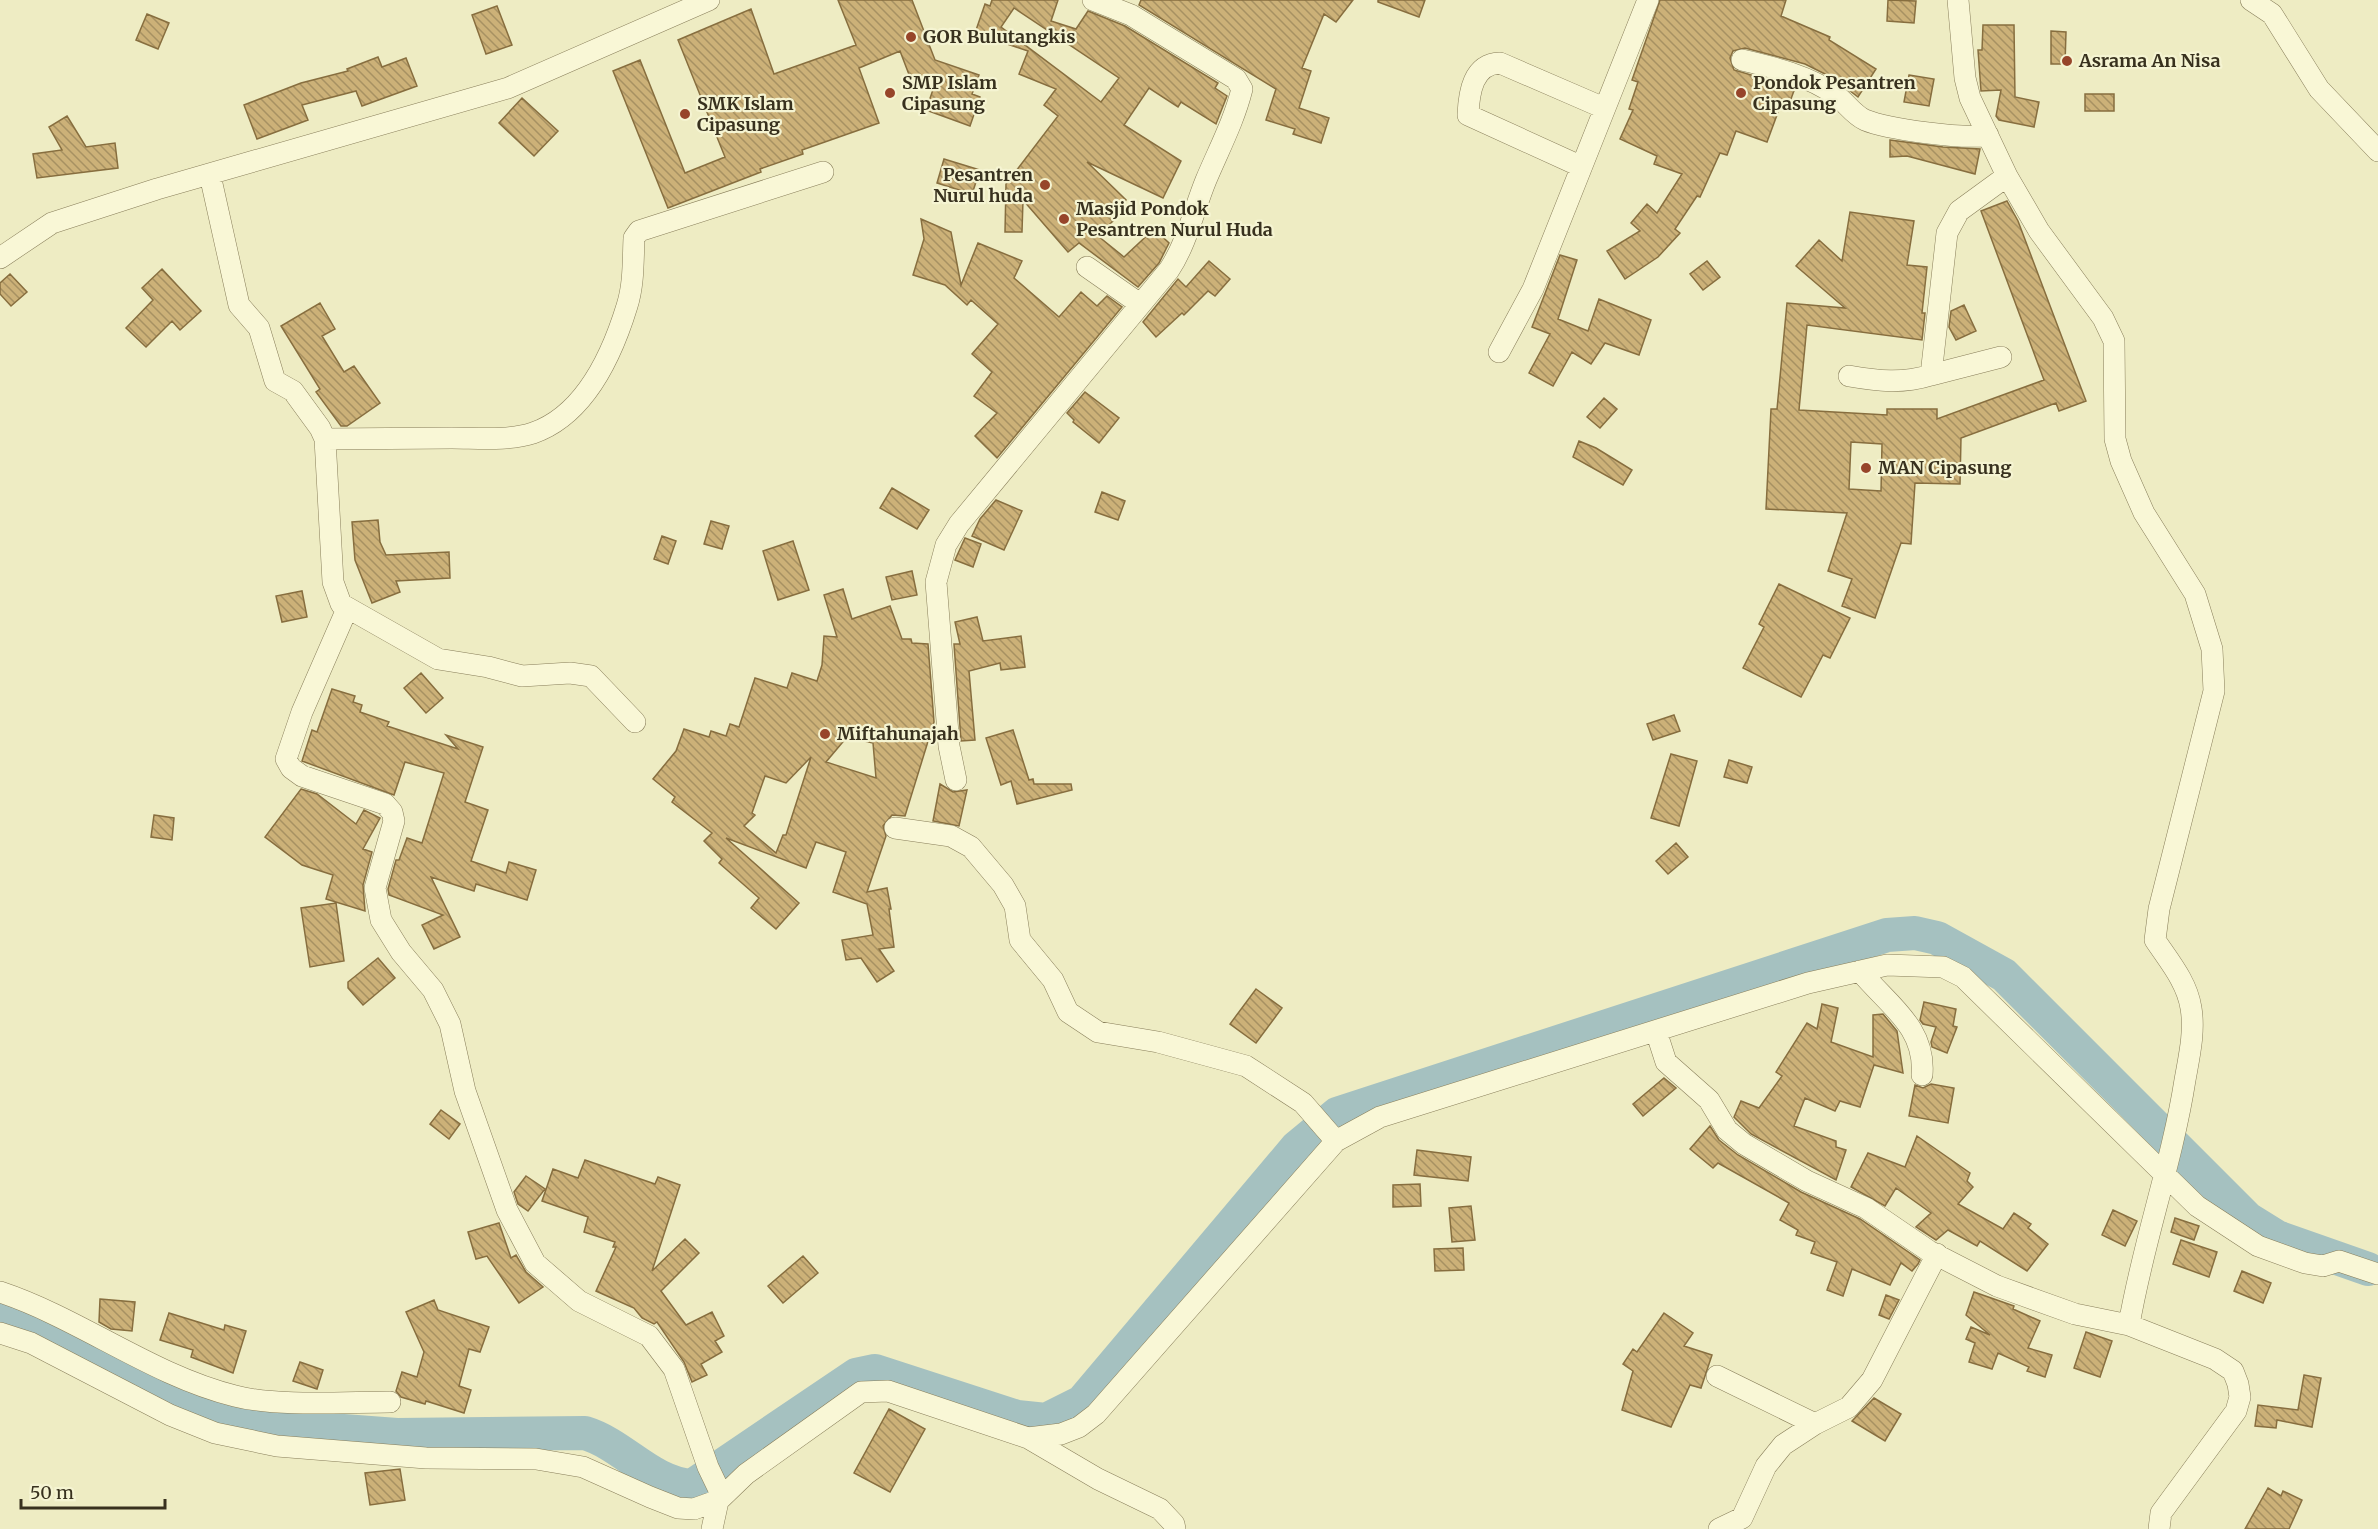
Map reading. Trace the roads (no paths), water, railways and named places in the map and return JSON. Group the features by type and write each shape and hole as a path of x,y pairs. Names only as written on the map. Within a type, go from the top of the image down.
{"street":[{"path":"0,258 52,223 157,189 508,88 709,0"},
{"path":"956,780 949,746 936,582 946,545 959,524 1177,258 1207,178 1221,152 1242,89 1236,79 1131,15 1094,0"},
{"path":"1499,352 1533,289 1647,0"},
{"path":"1958,0 1965,78 1970,98 2007,176 2038,231 2103,318 2114,341 2115,439 2121,461 2144,513 2195,594 2212,649 2214,691 2155,926 2154,940 2181,978 2191,1007 2192,1034 2178,1128 2145,1249 2129,1325"},
{"path":"2251,0 2272,14 2319,89 2378,151"},
{"path":"1742,60 1795,75 1830,92 1866,120 1974,138 1988,135"},
{"path":"1580,166 1468,115 1468,102 1479,69 1488,63 1500,63 1604,108"},
{"path":"325,439 491,438 531,434 563,419 585,394 607,355 628,305 634,238 639,231 823,172"},
{"path":"210,175 239,305 259,328 275,381 293,391 320,428 325,439 333,582 341,604 438,659 488,667 522,676 570,673 591,676 635,722"},
{"path":"1932,375 1947,233 1959,211 2007,176"},
{"path":"1087,267 1140,304"},
{"path":"1849,376 1884,382 1909,382 2001,357"},
{"path":"347,609 302,712 286,759 291,768 302,776 385,804 392,812 394,821 375,888 381,920 401,952 434,990 450,1023 465,1091 507,1210 536,1263 579,1301 649,1336 674,1369 719,1494 712,1529"},
{"path":"895,828 951,836 971,847 1003,885 1015,906 1020,940 1053,980 1068,1012 1098,1032 1158,1042 1246,1066 1303,1103 1333,1138"},
{"path":"1028,1438 1060,1434 1079,1427 1096,1414 1333,1138 1380,1117 1808,983 1887,965 1918,964 1943,967 1963,977 2167,1168 2197,1206 2258,1246 2305,1263 2323,1266 2339,1261 2378,1274"},
{"path":"1860,971 1913,1030 1920,1042 1922,1075"},
{"path":"1656,1031 1666,1062 1709,1100 1727,1130 1744,1144 1808,1182 1866,1208 1937,1254 1998,1286 2051,1307 2129,1325 2215,1359 2233,1371 2240,1397 2236,1411 2161,1513 2159,1529"},
{"path":"1719,1529 1742,1518 1757,1482 1774,1455 1790,1439 1849,1407 1867,1387 1937,1254"},
{"path":"0,1292 172,1375 238,1397 390,1402"},
{"path":"0,1333 30,1343 170,1414 215,1432 288,1447 426,1458 536,1459 583,1467 678,1508 694,1509 719,1494 861,1392 888,1391 1028,1438 1098,1479 1160,1509 1174,1524 1175,1529"},
{"path":"1717,1376 1815,1424"}],"waterway":[{"path":"0,1309 18,1315 212,1414 250,1424 397,1435 585,1433 612,1446 663,1478 692,1486 856,1375 875,1371 1017,1417 1046,1420 1082,1402 1297,1147 1337,1114 1887,935 1915,933 1937,938 2004,975 2248,1219 2277,1237 2368,1269"}],"place":[{"name":"GOR Bulutangkis","path":"911,37"},
{"name":"Asrama An Nisa","path":"2067,61"},
{"name":"SMP Islam Cipasung","path":"890,93"},
{"name":"Pondok Pesantren Cipasung","path":"1741,93"},
{"name":"SMK Islam Cipasung","path":"685,114"},
{"name":"Pesantren Nurul huda","path":"1045,185"},
{"name":"Masjid Pondok Pesantren Nurul Huda","path":"1064,219"},
{"name":"MAN Cipasung","path":"1866,468"},
{"name":"Miftahunajah","path":"825,734"}]}
